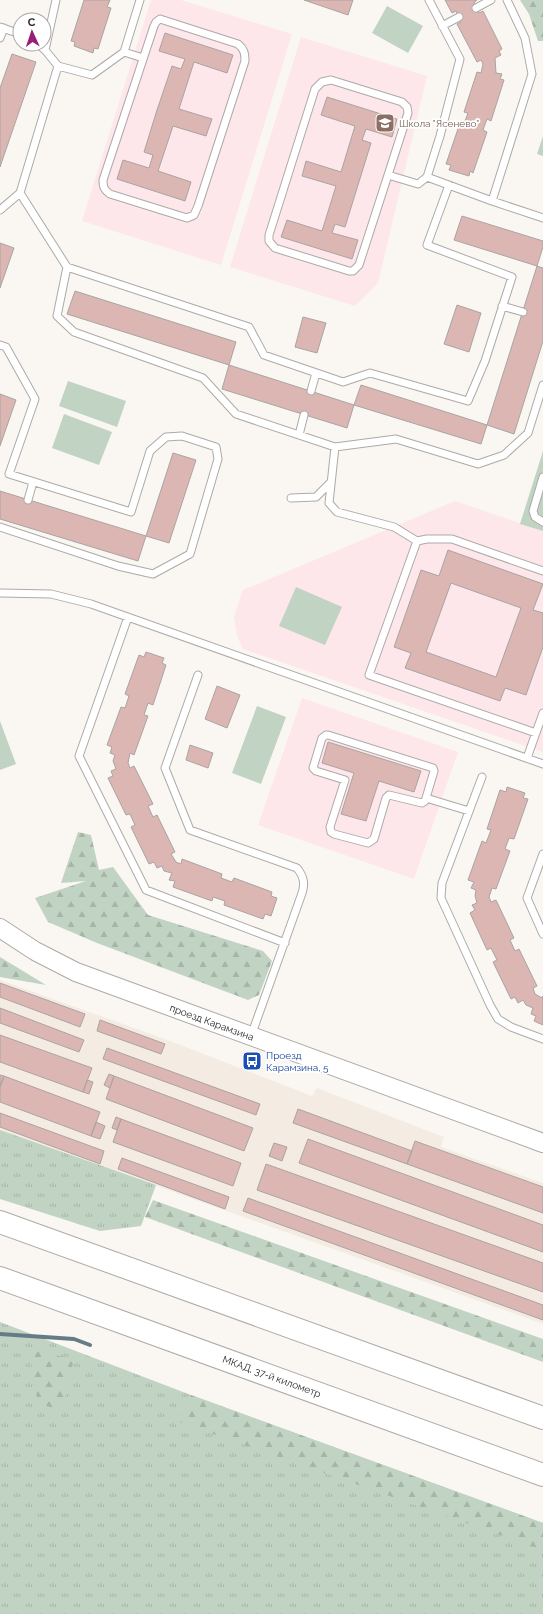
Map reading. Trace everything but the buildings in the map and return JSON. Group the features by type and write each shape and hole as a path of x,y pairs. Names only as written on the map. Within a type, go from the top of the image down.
{"highway":[{"path":"5,1223 543,1418"},
{"name":"МКАД, 37-й километр","path":"0,1278 543,1475"}],"street":[{"name":"проезд Карамзина","path":"0,928 34,951 76,972 543,1143"}],"lane":[{"path":"52,18 56,0"},
{"path":"47,52 58,66 92,76 124,52 140,0"},
{"path":"388,175 418,184 427,177 440,136 460,59 429,0"},
{"path":"476,8 491,0"},
{"path":"492,201 532,74 525,38 507,0"},
{"path":"442,26 459,17"},
{"path":"160,19 238,44 243,49 245,54 245,61 198,206 194,215 187,218 110,194 105,191 103,187 103,180 143,58 156,22 160,19"},
{"path":"0,38 2,28 12,31"},
{"path":"124,52 143,58"},
{"path":"0,210 20,194 58,66"},
{"path":"331,80 402,102 407,107 408,113 388,175 357,269 349,271 275,248 271,245 269,235 315,89 322,82 331,80"},
{"path":"427,177 543,218"},
{"path":"20,194 67,267 249,327 264,356 343,382 370,373 468,401 485,361 512,277 428,245 449,185"},
{"path":"67,267 57,316 74,332 203,378 236,414 335,447 396,438 478,464 504,455 528,433 543,385"},
{"path":"502,306 522,312"},
{"path":"0,345 6,347 35,399 9,474 131,512 150,451 166,437 182,436 216,447 218,459 190,554 153,574 118,566 18,529 0,527"},
{"path":"311,391 316,373"},
{"path":"299,435 304,415"},
{"path":"335,447 329,503 337,512 394,527 417,541 427,539 452,539 543,571"},
{"path":"543,477 533,511 535,518 543,522"},
{"path":"28,500 33,482"},
{"path":"291,498 316,497 331,482"},
{"path":"417,541 369,675 536,733"},
{"path":"0,593 50,594 91,604 543,764"},
{"path":"128,617 79,756 146,890 285,943"},
{"path":"198,676 165,768 190,830 297,868 303,874 304,880 304,888 251,1037"},
{"path":"527,758 543,713"},
{"path":"328,735 433,768 434,771 426,798 424,803 422,803 389,795 386,798 374,839 368,843 334,834 331,832 330,826 345,780 316,771 313,768 322,738 328,735"},
{"path":"482,777 442,883 441,898 490,1005 498,1019 511,1027 543,1039"},
{"path":"426,798 469,811"},
{"path":"543,854 527,898 543,934"}],"shaded area":[{"path":"151,0 181,0 292,34 221,265 82,221"},
{"path":"301,37 427,76 378,283 355,306 230,267"},
{"path":"455,501 543,531 543,752 243,649 237,636 234,617 243,590"},
{"path":"302,698 458,752 414,879 258,825"},
{"path":"0,980 165,1039 312,1096 317,1088 444,1137 441,1147 543,1183 543,1324 0,1130"}],"green space":[{"path":"520,0 543,0 543,41 538,41 529,14"},
{"path":"387,6 423,26 408,53 372,33"},
{"path":"543,136 543,156 537,154"},
{"path":"68,381 126,401 117,427 59,406"},
{"path":"64,414 112,432 99,465 52,448"},
{"path":"543,451 543,531 520,524"},
{"path":"296,587 342,607 325,645 279,626"},
{"path":"257,706 286,717 261,784 232,773"},
{"path":"0,721 16,764 0,770"},
{"path":"78,832 91,835 99,870 113,867 148,915 263,951 272,961 259,995 248,1000 97,943 48,922 35,898 86,881 61,883"},
{"path":"0,957 46,985 0,977"},
{"path":"0,1130 156,1185 141,1226 100,1231 0,1199"},
{"path":"153,1200 543,1339 543,1362 145,1217"},
{"path":"0,1322 191,1395 543,1523 543,1614 0,1614"},
{"path":"29,1350 74,1359 62,1410 38,1404"},
{"path":"191,1395 543,1523 543,1550 179,1422"}],"waterway":[{"path":"0,1334 74,1339 90,1345"}],"place":[{"name":"Школа \"Ясенево\"","path":"385,123"},
{"name":"Проезд Карамзина, 5","path":"252,1061"}]}
